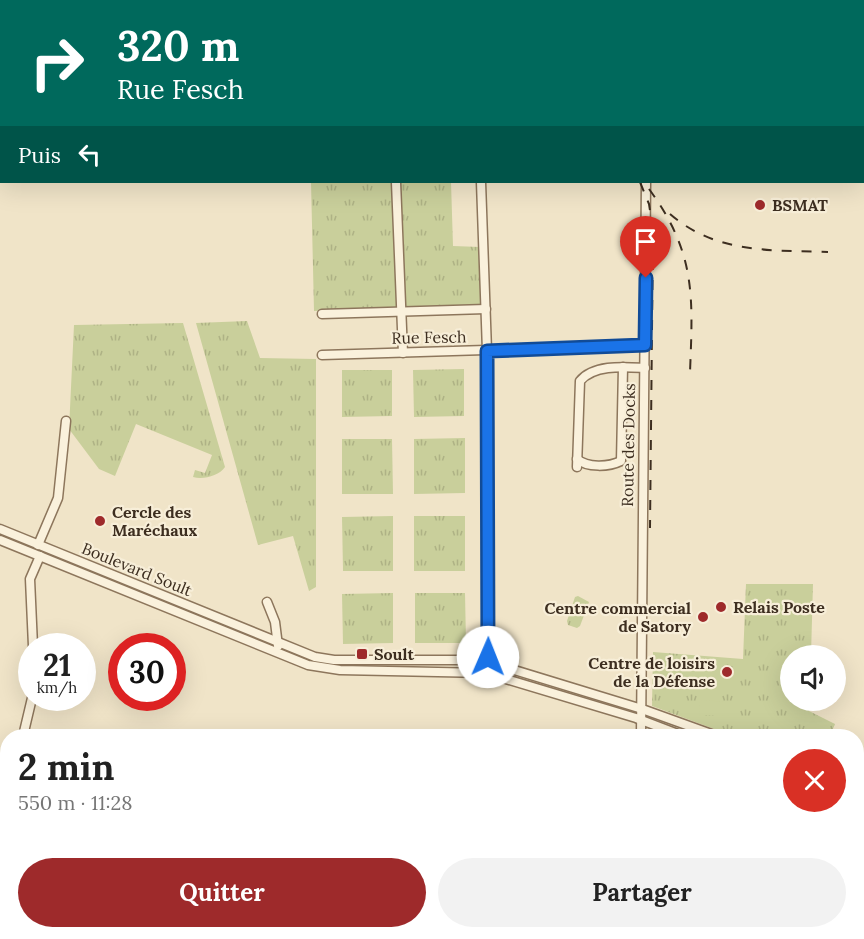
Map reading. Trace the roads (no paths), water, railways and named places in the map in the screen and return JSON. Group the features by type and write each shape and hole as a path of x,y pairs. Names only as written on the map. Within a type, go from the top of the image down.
{"street":[{"path":"396,183 403,353"},
{"path":"481,183 487,351 488,662 486,673"},
{"name":"Route des Docks","path":"641,729 646,183"},
{"path":"322,314 486,309"},
{"name":"Rue Fesch","path":"322,355 645,345"},
{"path":"623,368 621,461 603,466 577,463 580,381 588,374 610,368 623,368 645,368"},
{"path":"38,545 58,498 66,420"},
{"name":"Boulevard Soult","path":"0,529 262,642"},
{"name":"Boulevard Soult","path":"0,540 278,648 324,669 486,673 665,729"},
{"path":"32,633 30,579 40,555"},
{"path":"267,602 275,622 278,648"},
{"path":"262,642 275,622"},
{"name":"Boulevard Soult","path":"278,648 334,660 488,662 642,709 698,729"},
{"path":"426,660 426,670"},
{"path":"24,729 29,711"}],"railway":[{"path":"640,183 649,204 653,230 650,528"},
{"path":"649,189 676,234 688,276 691,298 690,372"},
{"path":"670,214 706,237 725,243 765,250 828,252"}],"place":[{"name":"BSMAT","path":"760,205"},
{"name":"Cercle des Maréchaux","path":"100,521"},
{"name":"Relais Poste","path":"721,607"},
{"name":"Centre commercial de Satory","path":"703,617"},
{"name":"Soult","path":"362,654"},
{"name":"Centre de loisirs de la Défense","path":"727,672"}]}
